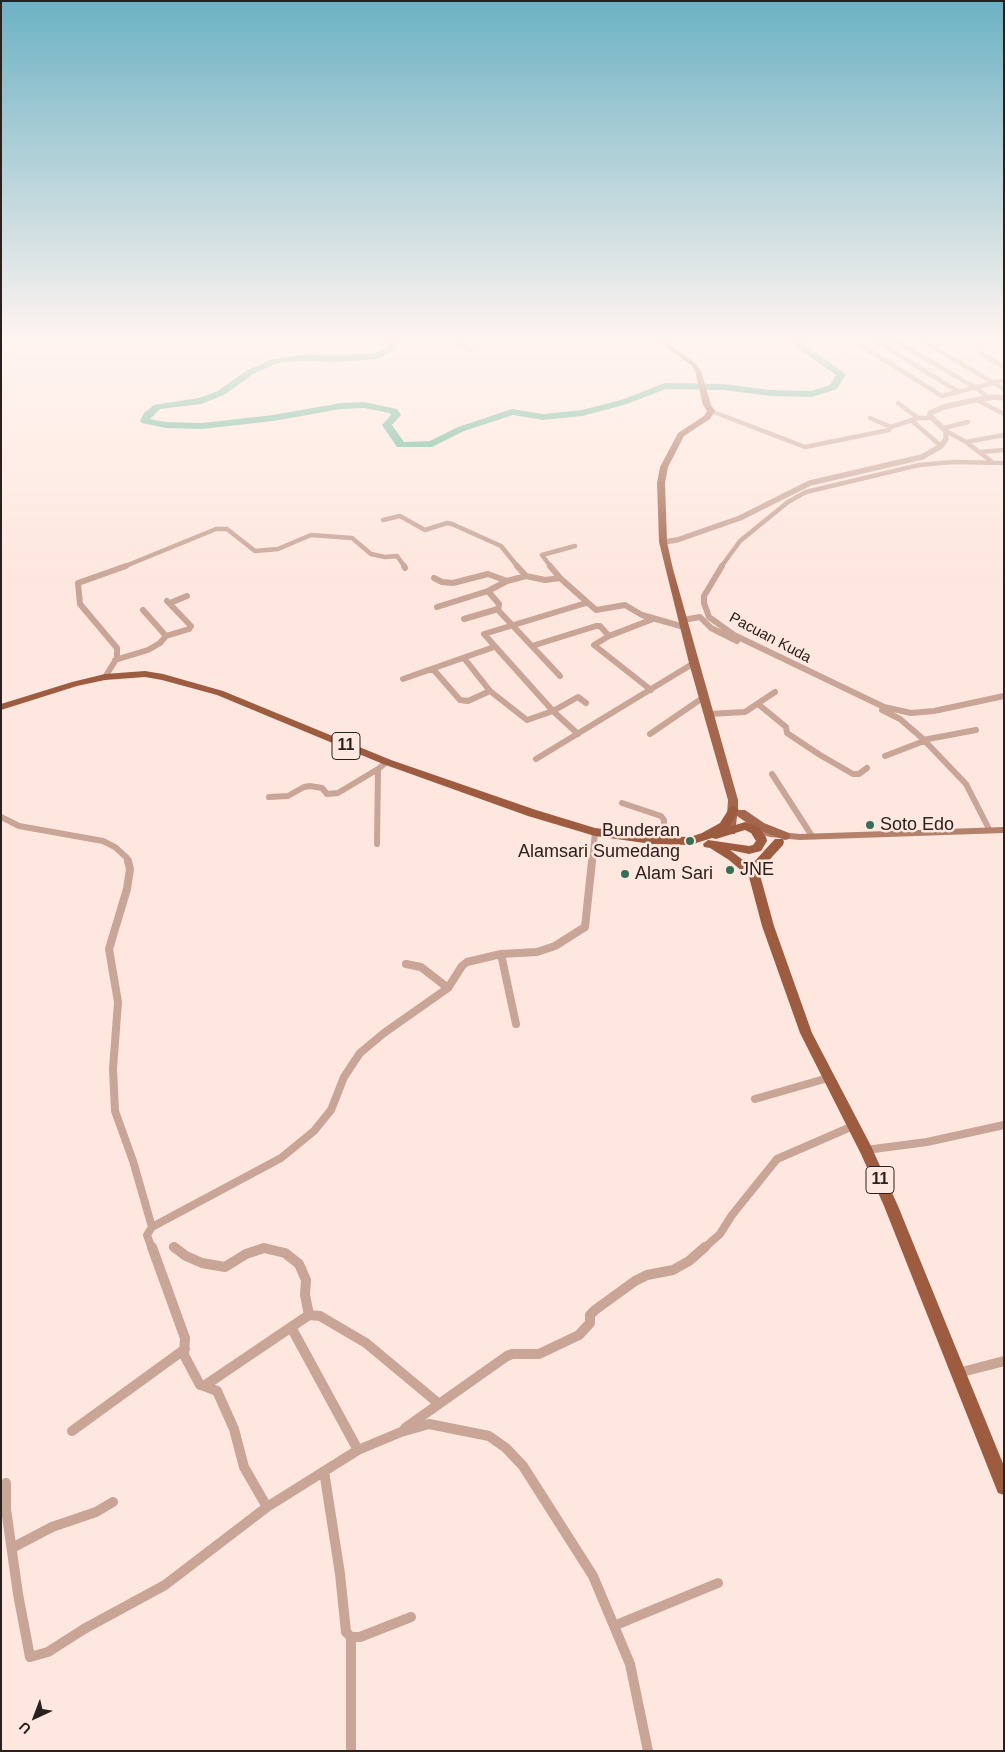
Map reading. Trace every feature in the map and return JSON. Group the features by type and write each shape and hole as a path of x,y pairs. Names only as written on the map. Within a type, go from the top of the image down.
{"highway":[{"name":"11","path":"1,707 104,677 145,674 191,683 220,693 387,762 532,813 595,832 663,840 707,840 749,850 757,848"},
{"path":"736,808 724,826 707,840 752,869 782,839"},
{"name":"11","path":"707,840 739,826 755,830 761,837 752,869"},
{"name":"11","path":"731,830 728,837 752,869 768,926 803,1024 828,1078 866,1150 891,1206 1004,1487"}],"main road":[{"path":"699,422 683,432 664,467 661,483 663,542 694,663 736,808 755,830 782,839"},
{"path":"731,830 736,808"},
{"path":"736,808 760,826 782,839"},
{"path":"757,848 782,839 812,836 1004,830"}],"street":[{"path":"743,422 805,447 889,430 891,427 906,422"},
{"path":"879,422 891,427"},
{"path":"913,422 941,446"},
{"path":"936,422 991,461"},
{"path":"945,429 968,422"},
{"path":"663,542 685,538 747,516 810,483 832,476 922,457 941,446 946,440 945,429"},
{"path":"966,442 1004,435"},
{"path":"980,452 1004,450"},
{"name":"Pacuan Kuda","path":"1004,463 991,461 919,465 806,492 788,502 740,541 714,577 704,596 704,604 709,617 734,635 884,707 911,713 934,711 1004,696"},
{"path":"382,520 402,516 425,530 447,523 452,524 501,546 526,576"},
{"path":"104,677 115,660 117,648 80,604 78,583 106,574 206,532 216,529 227,529 252,550 278,549 311,535 352,538 371,554 377,556 397,556 405,568"},
{"path":"575,546 542,555 560,578 586,604 596,610 625,605 653,619 684,623 697,617 703,619 719,633 898,718 924,740 966,784 989,830"},
{"path":"434,578 442,582 452,582 488,574 507,581"},
{"path":"437,607 488,591 507,581 526,576 546,580 560,578"},
{"path":"488,591 499,604 498,609 560,676"},
{"path":"115,660 148,650 160,643 166,636 189,629 191,626 168,602 187,596"},
{"path":"578,734 553,711 484,634 586,604"},
{"path":"464,620 498,609"},
{"path":"143,610 166,636"},
{"path":"650,690 594,646 609,636 653,619"},
{"path":"532,646 596,626 600,626 609,636"},
{"path":"403,679 494,647"},
{"path":"464,658 490,691 527,720 553,711 578,697 586,703"},
{"path":"536,759 694,663"},
{"path":"433,669 460,700 468,701 490,691"},
{"path":"709,714 745,712 774,692"},
{"path":"650,734 704,697"},
{"path":"758,704 786,727 787,733 820,755 853,774 859,774 867,768"},
{"path":"886,756 924,740 976,730"},
{"path":"269,797 288,796 304,787 310,786 322,788 327,794 338,793 369,776 387,762"},
{"path":"377,844 378,769"},
{"path":"772,774 812,836"},
{"path":"622,802 661,816 664,820 663,840"},
{"path":"1,817 19,826 103,841 115,847 127,858 130,869 127,889 108,949 118,1002 113,1069 115,1111 133,1161 152,1226"},
{"path":"267,1507 244,1467 234,1428 217,1391 200,1385 184,1356 185,1338 147,1235 152,1226 281,1158 314,1131 331,1110 344,1077 360,1054 384,1033 448,988 462,966 468,962 501,954 537,952 555,946 585,927 595,832"},
{"path":"501,954 516,1024"},
{"path":"406,964 421,967 448,988"},
{"path":"755,1099 828,1078"},
{"path":"401,1432 438,1403 507,1356 512,1354 539,1354 578,1335 590,1323 590,1315 609,1299 647,1276 674,1270 689,1261 720,1234 732,1215 777,1159 853,1126"},
{"path":"866,1150 927,1142 1004,1126"},
{"path":"173,1246 186,1256 202,1263 225,1267 246,1254 264,1248 285,1253 299,1264 306,1280 305,1295 309,1315"},
{"path":"204,1386 309,1315 320,1316 366,1343 438,1403"},
{"path":"291,1327 358,1450"},
{"path":"72,1431 185,1349"},
{"path":"958,1373 1004,1361"},
{"path":"6,1483 6,1509 30,1657 48,1652 84,1629 165,1585 267,1507 358,1450 401,1432 429,1424 489,1436 506,1448 523,1466 593,1576 616,1625 630,1664 648,1751"},
{"path":"324,1472 340,1574 343,1615 346,1632 351,1637 351,1751"},
{"path":"12,1548 52,1527 96,1512 113,1502"},
{"path":"616,1625 718,1583"},
{"path":"351,1637 360,1637 376,1632 411,1617"}],"waterway":[{"path":"149,422 166,425 202,426 240,422"},
{"path":"390,422 387,425 401,445 432,444 461,429 483,422"}],"place":[{"name":"Soto Edo","path":"870,825"},
{"name":"Bunderan Alamsari Sumedang","path":"690,841"},
{"name":"JNE","path":"730,870"},
{"name":"Alam Sari","path":"625,874"}]}
